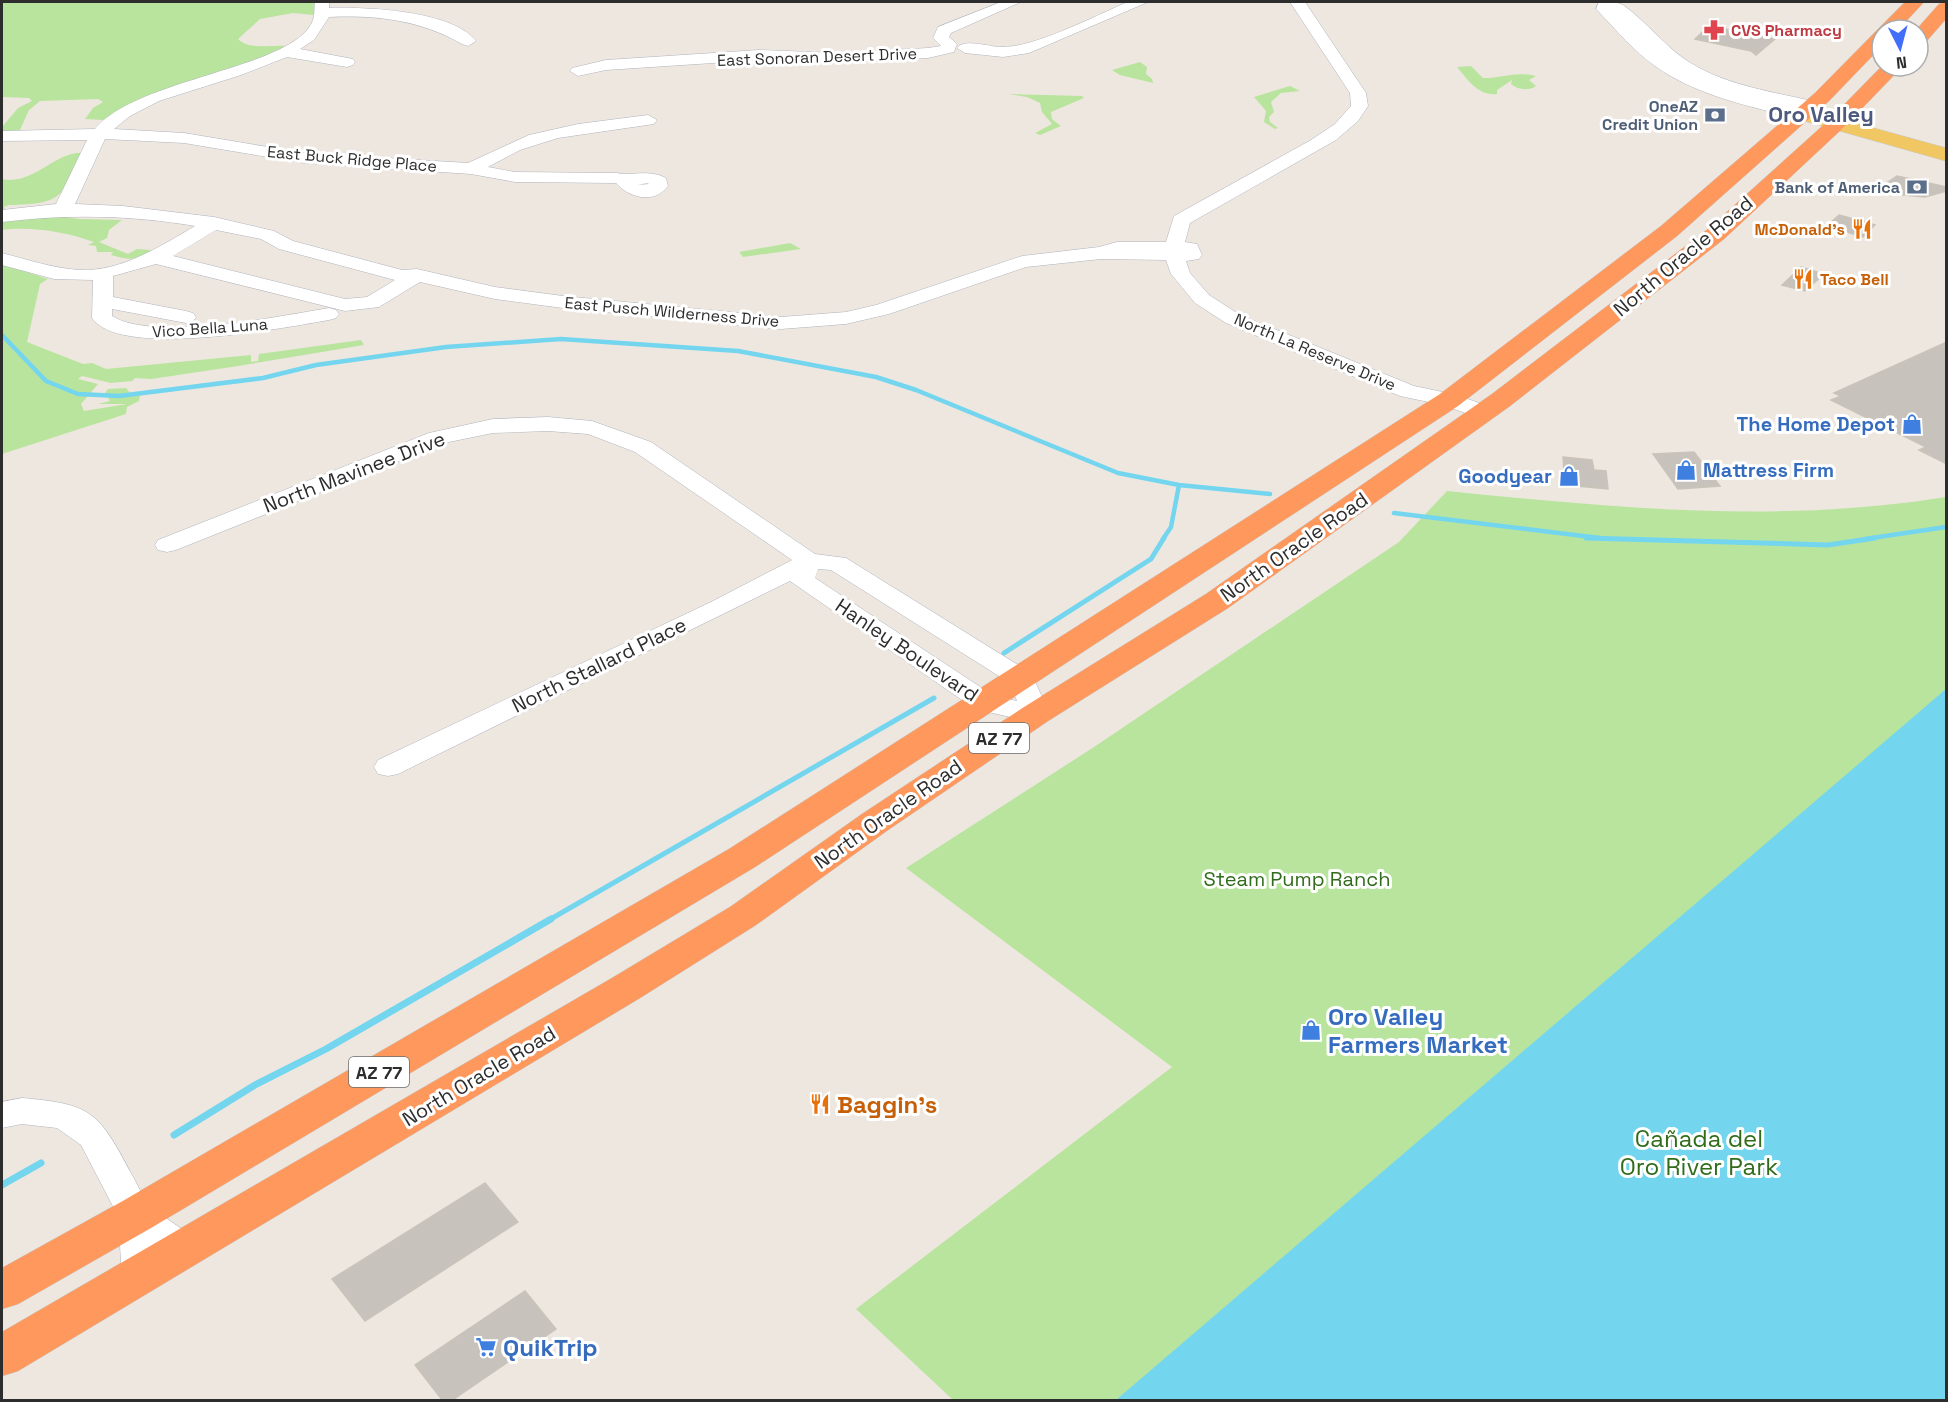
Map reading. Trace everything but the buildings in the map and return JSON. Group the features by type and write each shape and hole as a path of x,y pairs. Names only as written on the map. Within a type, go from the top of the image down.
{"highway":[{"path":"1899,18 1915,2"},
{"path":"1930,26 1947,8"},
{"name":"North Oracle Road","path":"2,1356 481,1076 743,916 875,822 1036,714 1217,601 1482,412 1613,315 1716,234 1823,115 1870,51"},
{"name":"North Oracle Road","path":"2,1290 136,1215 742,858 985,703 1449,400 1669,231 1876,78"}],"main road":[{"path":"1823,115 1947,145"},
{"path":"1823,115 1947,154"}],"street":[{"path":"954,47 941,38 944,30 1013,2"},
{"name":"East Sonoran Desert Drive","path":"578,71 606,65 759,56 838,58 928,54 954,47 1003,52 1029,48 1140,2"},
{"path":"1182,256 1191,239 1196,221 1212,200 1314,145 1351,120 1360,106 1354,85 1298,2"},
{"path":"1697,78 1668,55 1620,8 1606,3 1604,9 1653,56 1697,78 1823,115"},
{"path":"63,209 100,134 122,113 155,97 243,70 286,52 307,37 323,7 428,21 468,41"},
{"path":"286,52 347,62"},
{"path":"471,169 495,154 537,136 648,120"},
{"name":"East Buck Ridge Place","path":"2,136 100,134 184,138 304,158 471,169 515,177 616,178 630,181"},
{"name":"East Pusch Wilderness Drive","path":"4,215 63,209 145,214 214,223 283,241 296,240 414,269 417,275"},
{"path":"2,259 54,273 82,276 103,273 156,258 214,223"},
{"name":"East Pusch Wilderness Drive","path":"283,241 286,245 402,276 417,275 506,295 781,322 846,318 882,310 1022,262 1056,255 1101,253 1150,259 1182,256"},
{"path":"1014,246 1037,241"},
{"name":"East Pusch Wilderness Drive","path":"1101,253 1117,248 1182,256"},
{"name":"North La Reserve Drive","path":"1182,256 1202,299 1233,320 1408,391 1449,400 1482,412"},
{"path":"156,258 345,305 372,303 417,275"},
{"path":"103,273 102,304 112,303 186,318"},
{"name":"Vico Bella Luna","path":"102,304 102,318 117,328 154,334 262,325 329,314"},
{"name":"North Mavinee Drive","path":"167,545 437,438 493,426 548,424 592,428 643,447 809,561"},
{"path":"809,561 837,563 1022,679 1036,714"},
{"name":"Hanley Boulevard","path":"809,561 802,579 985,703 1036,714"},
{"name":"North Stallard Place","path":"388,767 720,607 809,561"},
{"path":"2,1115 22,1111 64,1115 93,1135 136,1215 183,1251"},
{"path":"136,1215 140,1276"}],"green space":[{"path":"2,2 314,2 316,10 313,15 293,13 260,19 238,39 254,46 288,46 276,54 141,98 103,120 85,119 93,108 103,102 98,99 40,101 29,110 19,132 2,133 2,127 18,108 32,101 29,98 2,97"},
{"path":"1140,62 1147,67 1146,74 1153,83 1120,75 1112,70"},
{"path":"1471,66 1483,78 1516,74 1536,76 1529,80 1536,86 1530,89 1520,89 1511,84 1512,80 1497,90 1497,94 1490,94 1479,90 1469,82 1457,67"},
{"path":"1290,86 1300,91 1281,93 1271,102 1274,112 1269,117 1270,122 1278,128 1275,129 1264,122 1266,111 1254,97"},
{"path":"1008,94 1082,96 1084,98 1051,112 1052,119 1061,126 1040,135 1035,133 1052,124 1042,112 1040,103 1027,97"},
{"path":"84,153 70,180 58,196 40,203 9,205 4,207 5,210 80,219 122,220 109,230 107,238 99,242 128,254 137,249 150,250 154,254 133,259 123,258 111,255 113,252 97,252 96,246 88,245 94,242 72,235 36,229 2,230 2,179 14,180 24,177 64,157"},
{"path":"790,243 801,249 743,257 739,252"},
{"path":"2,264 48,279 40,284 27,342 83,364 92,363 106,369 251,355 251,362 258,361 259,354 361,340 364,345 151,379 135,378 132,381 111,383 82,376 78,379 98,384 81,404 84,411 127,404 98,404 110,401 105,393 108,389 126,388 131,394 140,396 139,401 127,407 126,414 2,454"},
{"name":"Steam Pump Ranch","path":"1447,491 1572,503 1759,511 1821,510 1946,497 1946,1400 953,1400 856,1309 1172,1067 906,868 1091,749 1399,542"}],"water":[{"name":"Cañada del Oro River Park","path":"1946,689 1946,1400 1116,1400"}],"waterway":[{"path":"2,335 46,381 78,394 119,396 263,378 316,365 446,347 561,339 738,351 876,377 916,390 1118,473 1179,485"},
{"path":"1163,539 1171,527 1179,485"},
{"path":"1179,485 1270,494"},
{"path":"1394,513 1604,539"},
{"path":"1865,539 1946,527"},
{"path":"1004,653 1151,559 1164,538"},
{"path":"1586,538 1604,539"},
{"path":"1604,539 1828,545 1875,538"},
{"path":"549,920 934,698"},
{"path":"174,1135 255,1085 326,1049 551,919"},
{"path":"2,1185 41,1163"}],"place":[{"name":"CVS Pharmacy","path":"1714,30"},
{"name":"OneAZ Credit Union","path":"1715,115"},
{"name":"Bank of America","path":"1917,187"},
{"name":"McDonald's","path":"1862,229"},
{"name":"Taco Bell","path":"1803,279"},
{"name":"The Home Depot","path":"1912,424"},
{"name":"Mattress Firm","path":"1686,470"},
{"name":"Goodyear","path":"1569,476"},
{"name":"Oro Valley Farmers Market","path":"1311,1030"},
{"name":"Baggin's","path":"820,1104"},
{"name":"QuikTrip","path":"486,1347"}],"district":[{"name":"Oro Valley","path":"1821,114"}]}
